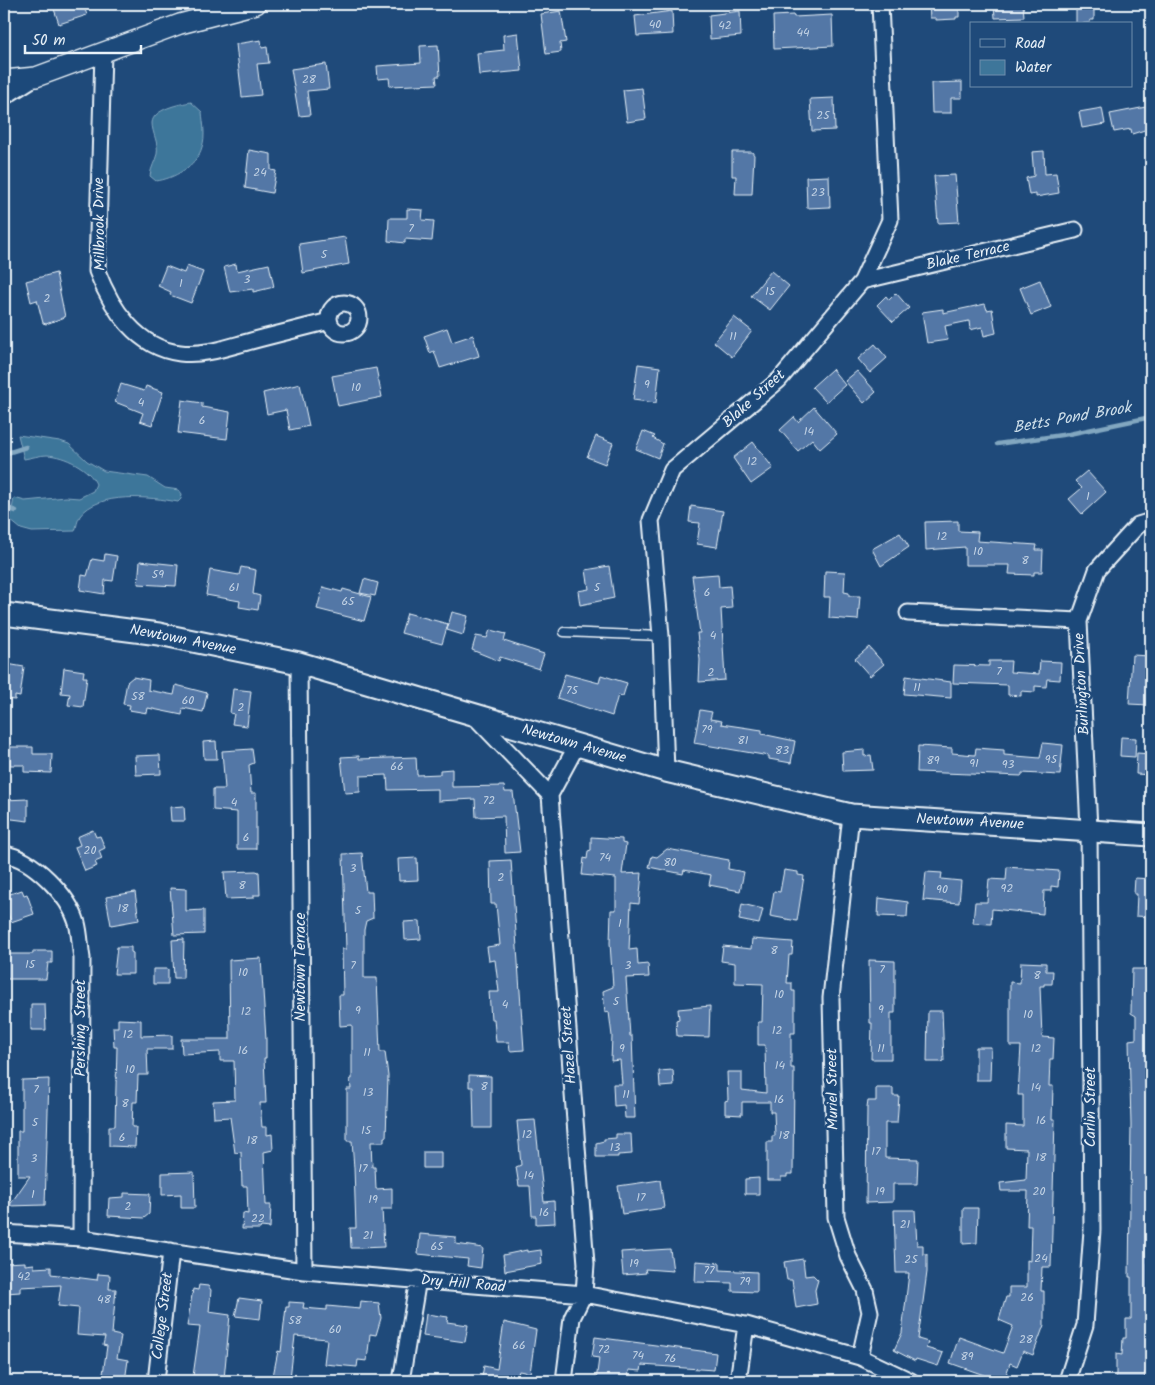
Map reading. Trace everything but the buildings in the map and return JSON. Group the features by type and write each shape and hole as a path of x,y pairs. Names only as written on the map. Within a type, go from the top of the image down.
{"main road":[{"name":"Newtown Avenue","path":"4,614 159,634 298,663 666,771 851,815 1088,829 1151,835"}],"street":[{"path":"4,97 36,77 103,52 180,24 256,4"},
{"name":"Blake Street","path":"666,771 661,636 651,520 672,470 779,380 862,281 890,220 880,4"},
{"name":"Millbrook Drive","path":"103,52 97,271 107,298 125,322 150,342 179,353 208,352 329,321"},
{"path":"4,80 36,77"},
{"name":"Blake Terrace","path":"862,281 1075,230"},
{"path":"1079,621 1097,570 1138,525 1151,522"},
{"name":"Burlington Drive","path":"908,613 1079,621 1088,829"},
{"name":"Newtown Terrace","path":"298,663 304,1271"},
{"path":"473,715 550,795 577,745"},
{"name":"Hazel Street","path":"550,795 586,1264 584,1294"},
{"name":"Muriel Street","path":"851,815 831,998 836,1217 848,1256 866,1290 870,1312 860,1358"},
{"name":"Carlin Street","path":"1067,1381 1085,1325 1092,1230 1088,829"},
{"name":"Pershing Street","path":"4,854 12,855 36,867 58,890 77,923 82,958 81,1238"},
{"name":"Dry Hill Road","path":"4,1233 81,1238 304,1271 584,1294 746,1326 860,1358 911,1381"},
{"name":"College Street","path":"156,1381 171,1252"},
{"path":"400,1381 418,1279"},
{"path":"564,1381 572,1318 584,1294"},
{"path":"738,1381 746,1326"}],"lane":[{"path":"564,632 661,636"}],"water":[{"path":"191,102 202,112 204,138 199,154 190,166 170,178 156,181 150,176 157,154 152,127 154,118 157,114 168,108"},
{"path":"18,435 69,444 87,461 104,471 148,477 165,488 179,490 182,494 181,499 178,502 140,498 112,499 88,508 80,516 75,531 32,532 21,529 10,520 14,498 25,501 66,497 79,498 93,491 96,484 88,473 69,460 47,455 24,459"}],"waterway":[{"name":"Betts Pond Brook","path":"997,444 1069,434 1151,417"},
{"name":"Betts Pond Brook","path":"4,454 26,447"},
{"name":"Betts Pond Brook","path":"4,507 16,511"}]}
